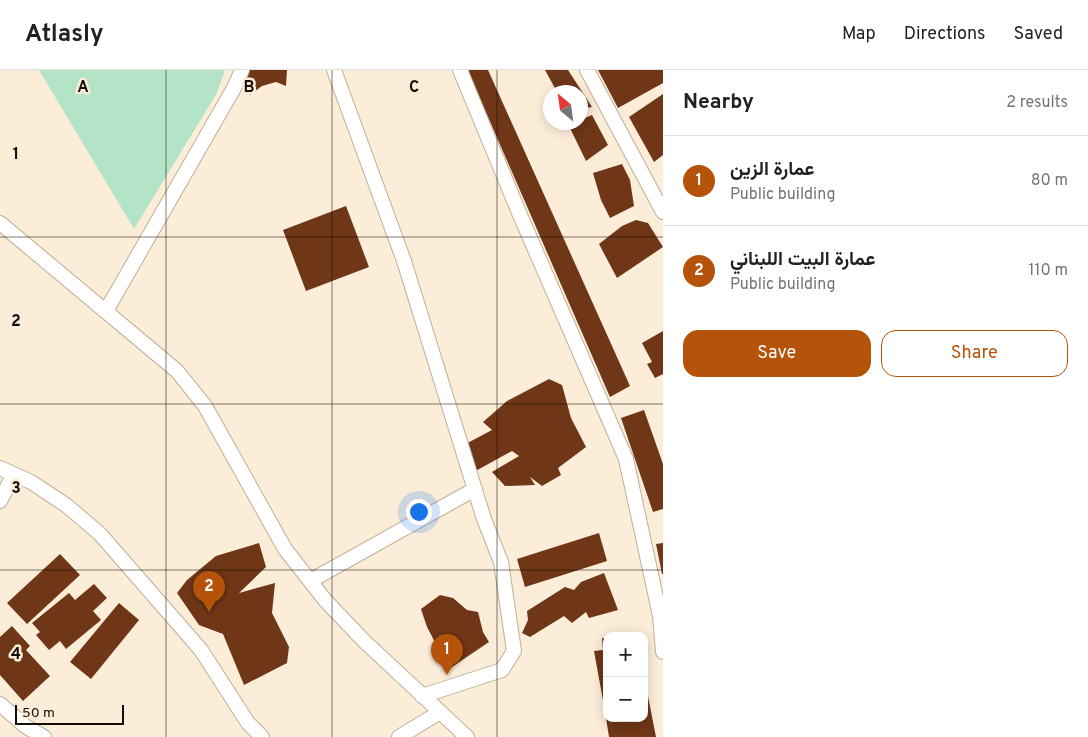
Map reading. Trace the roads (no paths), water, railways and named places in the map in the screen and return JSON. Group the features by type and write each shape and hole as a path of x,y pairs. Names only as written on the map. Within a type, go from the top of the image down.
{"street":[{"path":"106,311 234,88 242,70"},
{"path":"334,70 404,262 475,489 501,562 514,651 502,670 422,696"},
{"path":"460,70 520,215 626,459 660,616 663,652"},
{"path":"587,70 663,212"},
{"path":"0,223 177,371 205,406 286,549 310,581 350,627 467,737"},
{"path":"0,468 14,474 66,505 100,534 201,650 248,723 262,737"},
{"path":"0,501 14,474"},
{"path":"310,581 475,489"},
{"path":"0,704 25,726 44,737"},
{"path":"399,737 440,712"}],"place":[{"name":"عمارة البيت اللبناني","path":"209,612"},
{"name":"عمارة الزين","path":"447,675"}]}
